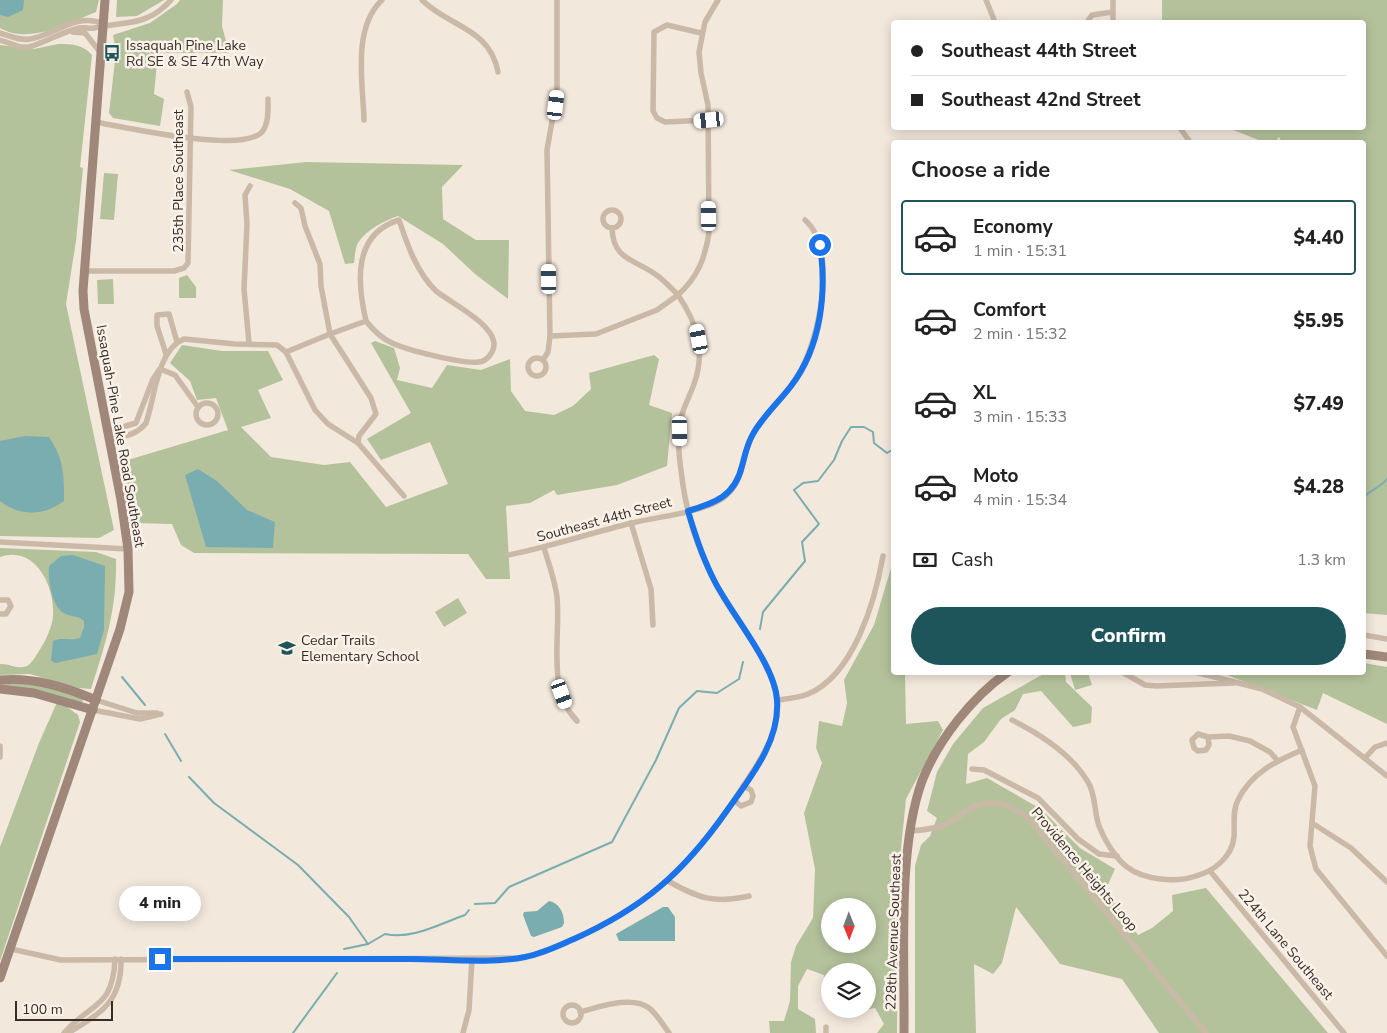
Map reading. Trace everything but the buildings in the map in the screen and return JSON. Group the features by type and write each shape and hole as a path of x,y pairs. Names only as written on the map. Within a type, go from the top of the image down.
{"main road":[{"name":"Issaquah-Pine Lake Road Southeast","path":"0,978 93,710 127,604 130,580 121,500 107,436 84,309 83,271 105,0"},
{"path":"1366,654 1387,657"},
{"name":"228th Avenue Southeast","path":"904,1033 905,888 913,814 922,780 963,714 980,695 1004,675"},
{"path":"0,680 40,681 69,689 96,700"},
{"path":"0,688 34,693 93,710"}],"street":[{"path":"0,40 29,47 80,28 143,21 153,16 171,0"},
{"path":"364,120 363,56 365,32 373,10 382,0"},
{"path":"422,0 431,9 484,42 491,50 498,72"},
{"path":"543,360 548,352 550,336 547,150 557,94 557,0"},
{"path":"550,336 596,334 658,310 678,295 699,271 709,233 709,120 707,95 700,65 701,33 718,0"},
{"path":"986,0 993,20"},
{"path":"1113,0 1114,20"},
{"path":"1088,20 1092,15 1113,12"},
{"path":"0,33 29,39 80,20 93,20 104,24"},
{"path":"701,33 667,25 654,32 653,110 657,118 665,122 709,120"},
{"path":"66,33 85,33 100,52"},
{"name":"235th Place Southeast","path":"83,271 174,271 184,268 190,257 189,139 191,107 187,92"},
{"path":"95,122 189,139 248,139 257,136 263,131 268,117 268,99"},
{"path":"249,343 244,289 246,195 250,186"},
{"path":"295,203 301,208 305,226 320,264 321,286 330,334 371,398 376,414 359,436 358,444"},
{"path":"399,220 410,250 435,290 491,332 494,344 491,355 480,362 465,362 393,343 376,333 366,321 362,303 363,250 374,233 386,224 399,220"},
{"name":"Southeast 44th Street","path":"508,555 544,548 631,523 713,504 722,499 733,488 741,472 754,432 794,381 808,356 818,326 821,306 822,259 817,236 813,228 805,220"},
{"path":"11,949 60,960 518,958 542,952 595,930 623,914 668,881 704,843 770,744 775,725 777,700 773,681 704,560 688,511 680,455 680,431 684,408 697,376 700,351 696,328 678,295 653,272 621,254 614,242 612,228"},
{"path":"166,354 160,340 157,315 169,314 177,342"},
{"path":"286,352 366,321"},
{"path":"107,436 130,435 141,429 150,412 160,369 166,354 177,342 184,339 236,344 277,345 286,352 315,410 328,424 358,444 404,496"},
{"path":"107,436 136,423 152,379 160,369"},
{"path":"160,369 175,375 198,408"},
{"path":"631,523 651,589 653,625"},
{"path":"0,542 128,549"},
{"path":"544,548 557,595 559,682 567,708 577,721"},
{"path":"777,700 808,694 829,681 840,668 872,605 883,556"},
{"path":"0,600 8,600 11,606 9,612 0,614"},
{"path":"1366,635 1387,638"},
{"path":"1127,675 1145,685 1156,686 1238,683"},
{"path":"1207,675 1274,694 1300,707 1387,776"},
{"path":"93,710 140,720 161,714 137,713 96,700"},
{"path":"1300,707 1294,716 1292,726 1315,786 1310,846 1316,869 1387,956"},
{"path":"1012,720 1042,736 1085,777 1092,792 1099,826 1117,856 1132,870 1168,879 1188,878 1210,871 1224,860 1233,843 1235,809 1238,798 1258,773 1302,750"},
{"path":"1208,737 1229,736 1250,741 1270,752 1278,761"},
{"path":"1365,758 1375,746 1387,742"},
{"path":"0,746 0,757"},
{"path":"972,769 984,770 1038,798 1074,835 1099,854 1117,856"},
{"path":"734,800 744,806 751,802 753,793 743,786"},
{"name":"Providence Heights Loop","path":"911,831 944,825 967,810 980,805 998,803 1018,809 1028,818 1206,1033"},
{"path":"1312,824 1351,848 1387,882"},
{"name":"224th Lane Southeast","path":"1210,871 1344,1033"},
{"path":"668,881 688,893 708,899 731,900 749,896"},
{"path":"66,1033 86,1022 111,1002 120,982 118,959"},
{"path":"463,1033 469,1010 472,959"},
{"path":"580,1012 624,1002 638,1002 651,1009 669,1033"}],"green space":[{"path":"0,0 99,0 96,12 49,31 23,34 11,33 0,28"},
{"path":"117,0 164,0 137,16 116,17"},
{"path":"180,0 223,0 222,26 229,53 158,53 154,94 164,99 160,126 113,118 109,113 116,52 113,35 150,23"},
{"path":"1162,0 1387,0 1387,615 1366,613 1366,140 1281,140 1279,137 1277,140 1259,140 1233,130 1366,130 1366,20 1162,20"},
{"path":"58,44 76,45 92,55 80,167 83,168 76,241 66,304 114,530 99,538 0,536 0,45 34,49"},
{"path":"306,162 463,165 442,187 443,219 476,240 509,240 508,299 475,274 443,244 398,216 381,223 361,238 357,245 354,263 345,264 329,211 290,189 229,170"},
{"path":"104,173 118,174 114,220 100,219"},
{"path":"187,275 196,287 196,298 179,298 179,278"},
{"path":"113,279 114,304 98,304 97,280"},
{"path":"375,341 394,348 400,368 397,380 432,388 447,365 481,370 510,359 511,391 525,411 554,415 573,406 591,389 589,373 654,355 659,359 649,405 672,413 667,466 617,485 557,495 554,490 530,503 506,506 510,579 486,579 468,554 194,553 181,545 172,524 134,523 121,462 228,430 216,398 197,400 190,381 170,363 182,345 222,351 268,351 283,380 258,390 271,418 241,427 271,457 324,465 350,462 386,507 448,484 430,442 381,460 367,439 411,413 371,343"},
{"path":"0,548 96,552 116,559 115,594 110,625 91,689 78,688 30,674 0,675 0,664 23,667 32,661 52,624 53,604 46,581 33,562 23,557 12,555 0,557"},
{"path":"891,568 891,675 905,675 906,724 938,721 943,730 906,799 900,858 890,857 898,893 897,1033 877,1033 884,1024 876,1010 876,963 821,963 821,974 807,969 798,986 798,1009 815,1019 816,1033 770,1033 769,1021 784,1021 790,1001 791,962 796,946 813,918 815,869 804,813 822,763 816,748 819,721 842,726 847,703 844,680 874,625"},
{"path":"458,598 467,613 444,627 435,612"},
{"path":"1366,663 1387,667 1387,724 1323,693 1317,710 1227,675 1366,675"},
{"path":"1042,675 1065,675 1066,682 1092,707 1091,723 1073,727 1041,691 1023,694 1015,710 1001,719 984,742 968,754 966,784 987,778 1041,809 1080,848 1115,869 1106,889 1138,935 1152,928 1173,911 1172,895 1206,888 1328,1033 1159,1033 1122,979 1060,964 1016,907 1002,963 993,974 974,964 976,1033 915,1033 915,866 921,845 930,836 937,818 927,811 937,772 953,744 983,708"},
{"path":"1071,675 1089,675 1092,685 1075,690"},
{"path":"0,684 39,684 85,697 81,704 42,691 0,686"},
{"path":"58,700 78,715 80,722 0,961 0,847 39,743"}],"water":[{"path":"0,0 24,0 23,10 8,17 0,15"},
{"path":"25,436 49,437 58,453 64,483 64,501 48,510 32,513 24,512 16,510 0,501 0,441"},
{"path":"198,469 217,481 247,510 275,522 273,548 206,547 185,475"},
{"path":"73,555 105,566 104,630 97,654 56,663 51,661 53,641 80,638 84,627 82,619 64,614 58,608 50,584 49,566 61,556"},
{"path":"549,901 556,904 562,912 564,923 562,927 534,937 531,936 523,915 524,912 537,911"},
{"path":"663,907 668,907 675,917 675,941 619,941 616,934"}],"waterway":[{"path":"760,629 763,612 805,561 802,542 819,524 794,490 803,483 818,481 834,460 842,441 851,427 864,427 873,432 874,443 887,453 891,451"},
{"path":"1366,495 1387,479"},
{"path":"475,904 495,903 509,887 612,842 656,760 679,708 697,691 717,693 739,679 743,662"},
{"path":"122,677 145,705"},
{"path":"165,734 181,761"},
{"path":"189,777 214,803 298,865 349,917 368,944"},
{"path":"344,949 368,944 385,934 405,935 425,930 465,915 469,910"},
{"path":"293,1033 337,973"}],"place":[{"name":"Issaquah Pine Lake Rd SE & SE 47th Way","path":"112,53"},
{"name":"Cedar Trails Elementary School","path":"287,648"}],"route":[{"path":"160,959 503,959 526,957 595,930 623,914 655,893 687,863 704,843 734,800 770,744 775,725 777,700 773,681 757,650 726,601 704,560 688,511 713,504 722,499 733,488 741,472 749,442 754,432 791,386 808,356 814,342 821,306 822,259 820,245"}]}
